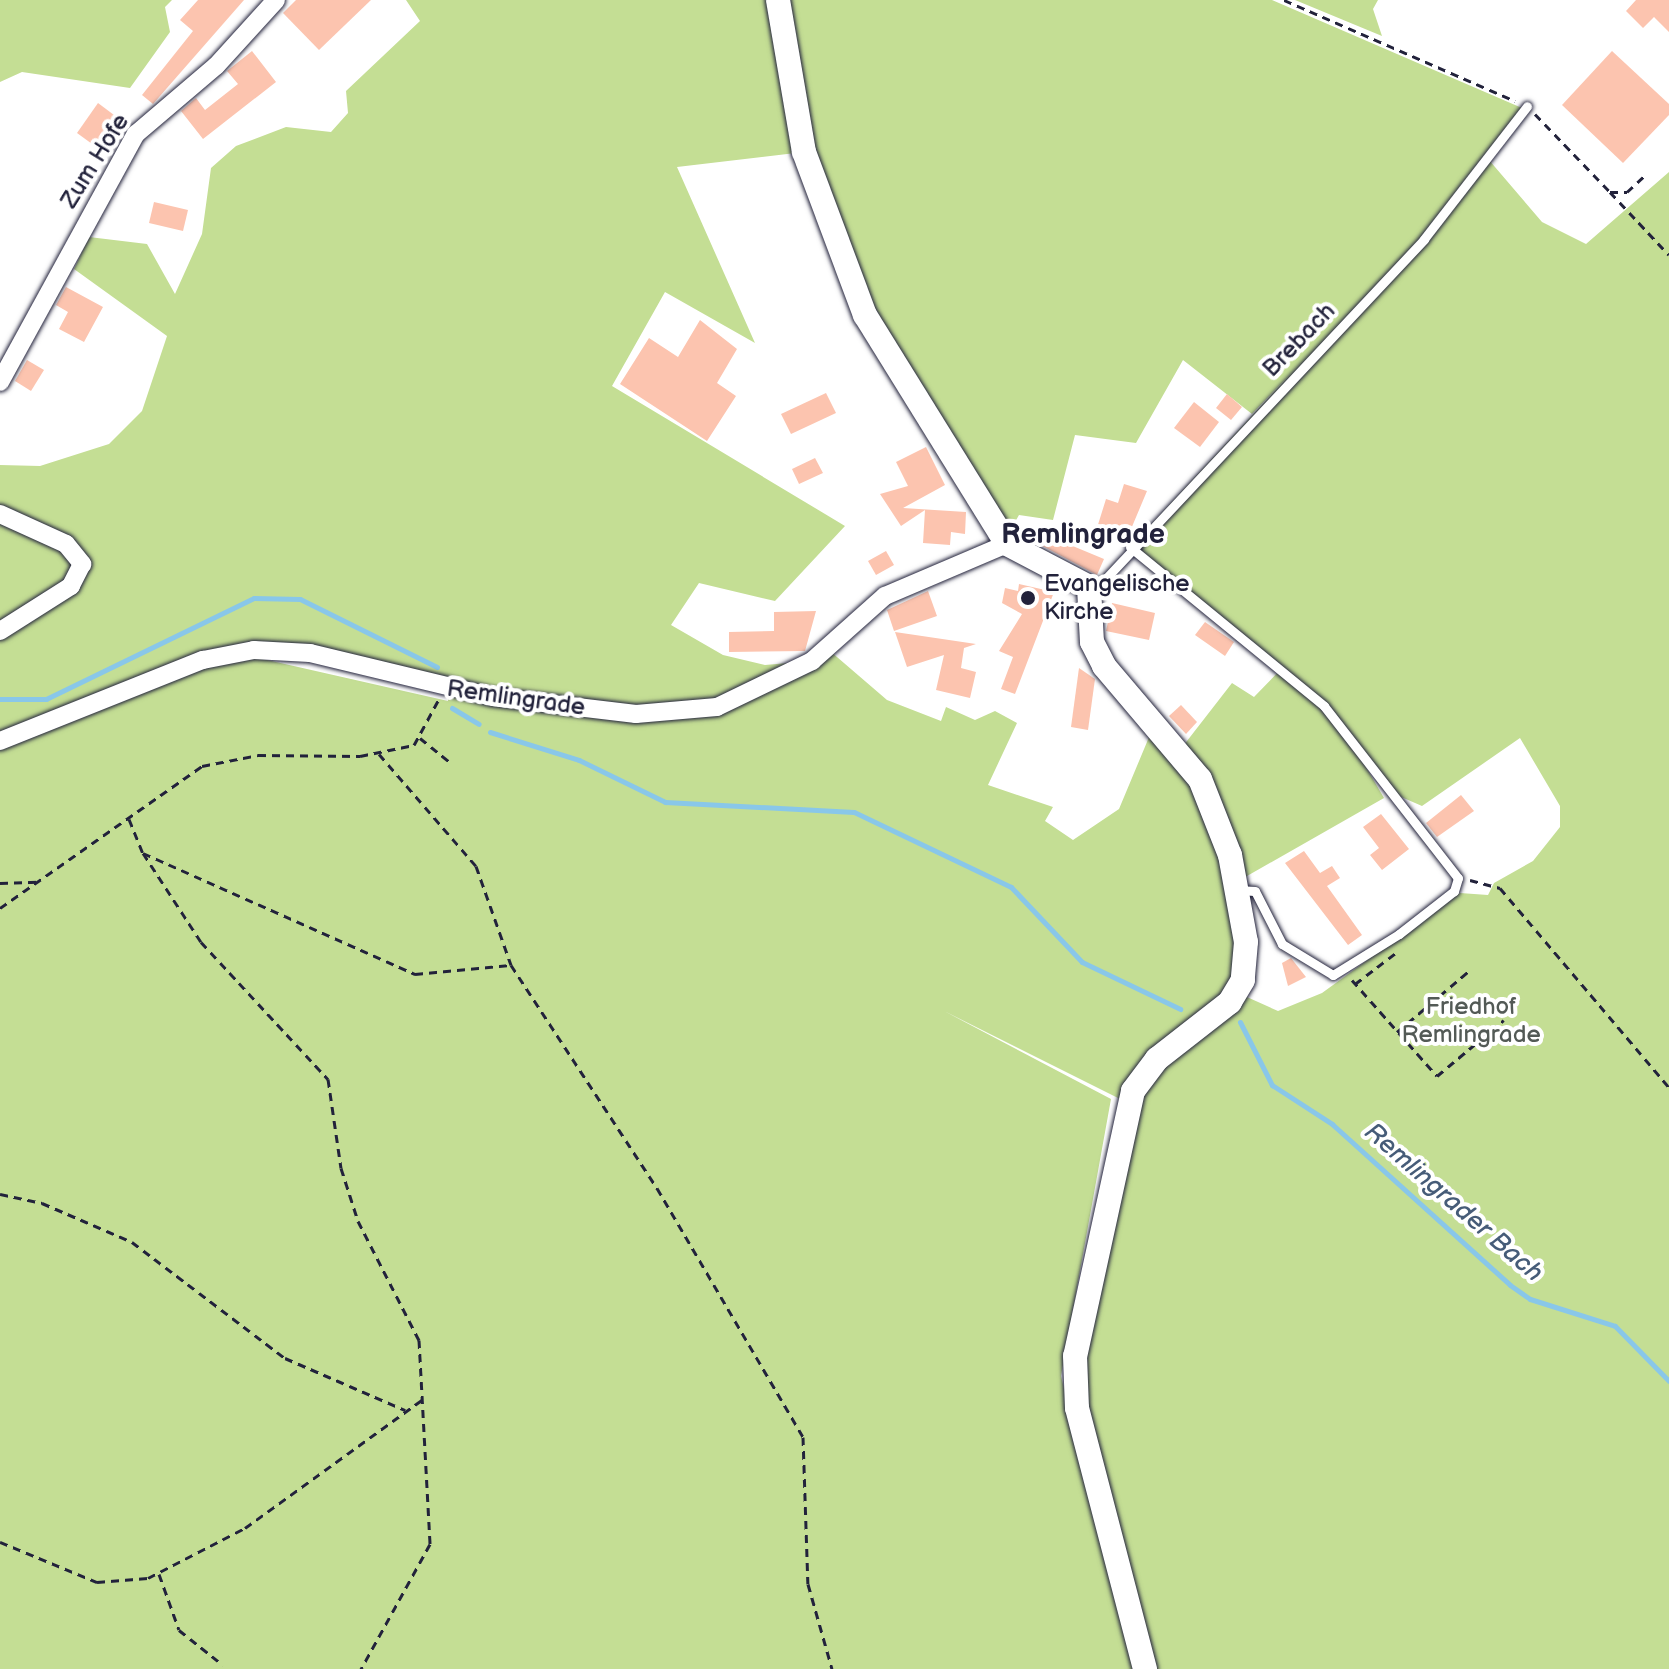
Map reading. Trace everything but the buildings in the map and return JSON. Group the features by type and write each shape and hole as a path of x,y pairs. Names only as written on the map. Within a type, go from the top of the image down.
{"street":[{"name":"Zum Hofe","path":"0,382 136,134 216,66 276,0"},
{"path":"778,0 804,152 865,315 1007,544 1081,581 1091,594 1096,650 1115,685 1207,790 1237,890 1247,955 1238,993 1167,1050 1138,1082 1123,1117 1073,1376 1145,1669"},
{"path":"0,514 66,544 82,564 71,586 0,631"},
{"name":"Remlingrade","path":"0,741 231,652 310,653 443,688 636,714 717,707 812,661 885,596 1007,544"}],"lane":[{"name":"Brebach","path":"1091,594 1130,547 1424,239 1527,106"},
{"path":"1130,547 1324,706 1458,878 1454,891 1344,971 1322,974 1282,944 1255,891 1237,890"}],"path":[{"path":"1284,0 1527,106 1669,255"},
{"path":"1610,192 1627,192 1644,176"},
{"path":"0,908 42,882 173,781 227,759 379,754 420,738 443,688"},
{"path":"420,738 450,762"},
{"path":"379,754 476,866 511,965 657,1188 803,1437 808,1584 832,1669"},
{"path":"128,817 143,853 162,873 201,942 328,1079 341,1168 358,1221 419,1340 430,1544 361,1669"},
{"path":"143,853 415,974 511,965"},
{"path":"1458,878 1500,888 1669,1087"},
{"path":"0,883 42,882"},
{"path":"1355,984 1398,951"},
{"path":"1344,971 1437,1076 1504,1020"},
{"path":"1397,1032 1469,971"},
{"path":"0,1194 42,1203 132,1242 285,1358 405,1410"},
{"path":"0,1542 97,1582 159,1574 245,1528 423,1399"},
{"path":"159,1574 179,1630 223,1665"}],"green space":[{"path":"0,0 172,0 165,7 170,32 130,88 22,72 0,82"},
{"path":"406,0 778,0 804,152 677,167 755,343 665,292 612,386 845,526 775,601 699,583 671,625 723,655 765,665 812,661 830,651 887,700 941,721 946,707 975,720 995,711 1017,723 988,785 1053,807 1045,821 1073,840 1119,809 1152,730 1189,769 1234,890 1235,992 1124,1101 944,1011 1111,1099 1061,1376 1133,1669 0,1669 0,744 241,654 448,701 448,692 354,663 231,652 0,741 0,465 40,466 109,444 142,411 167,336 74,269 89,237 147,244 175,294 202,234 211,168 236,146 286,127 331,132 348,113 346,91 420,21"},
{"path":"783,0 1272,0 1522,108 1421,239 1252,414 1183,360 1136,443 1075,435 1053,520 1019,515 1006,538 844,254 811,152"},
{"path":"1295,0 1378,0 1373,9 1382,36"},
{"name":"Friedhof Remlingrade","path":"1489,160 1542,222 1586,244 1669,172 1669,1669 1145,1669 1077,1408 1128,1101 1238,993 1278,1011 1322,993 1460,893 1488,895 1494,883 1533,861 1560,827 1560,806 1520,738 1422,806 1392,793 1363,762 1384,798 1240,880 1180,750 1232,683 1254,697 1283,667 1130,547"}],"waterway":[{"name":"Remlingrader Bach","path":"0,699 46,699 254,598 300,599 437,667"},
{"name":"Remlingrader Bach","path":"452,708 479,724"},
{"name":"Remlingrader Bach","path":"490,732 579,760 665,802 854,812 1011,887 1082,962 1180,1009"},
{"name":"Remlingrader Bach","path":"1240,1022 1272,1085 1332,1124 1510,1285 1530,1299 1615,1326 1669,1381"}],"place":[{"name":"Evangelische Kirche","path":"1028,598"}],"district":[{"name":"Remlingrade","path":"1083,535"}]}
